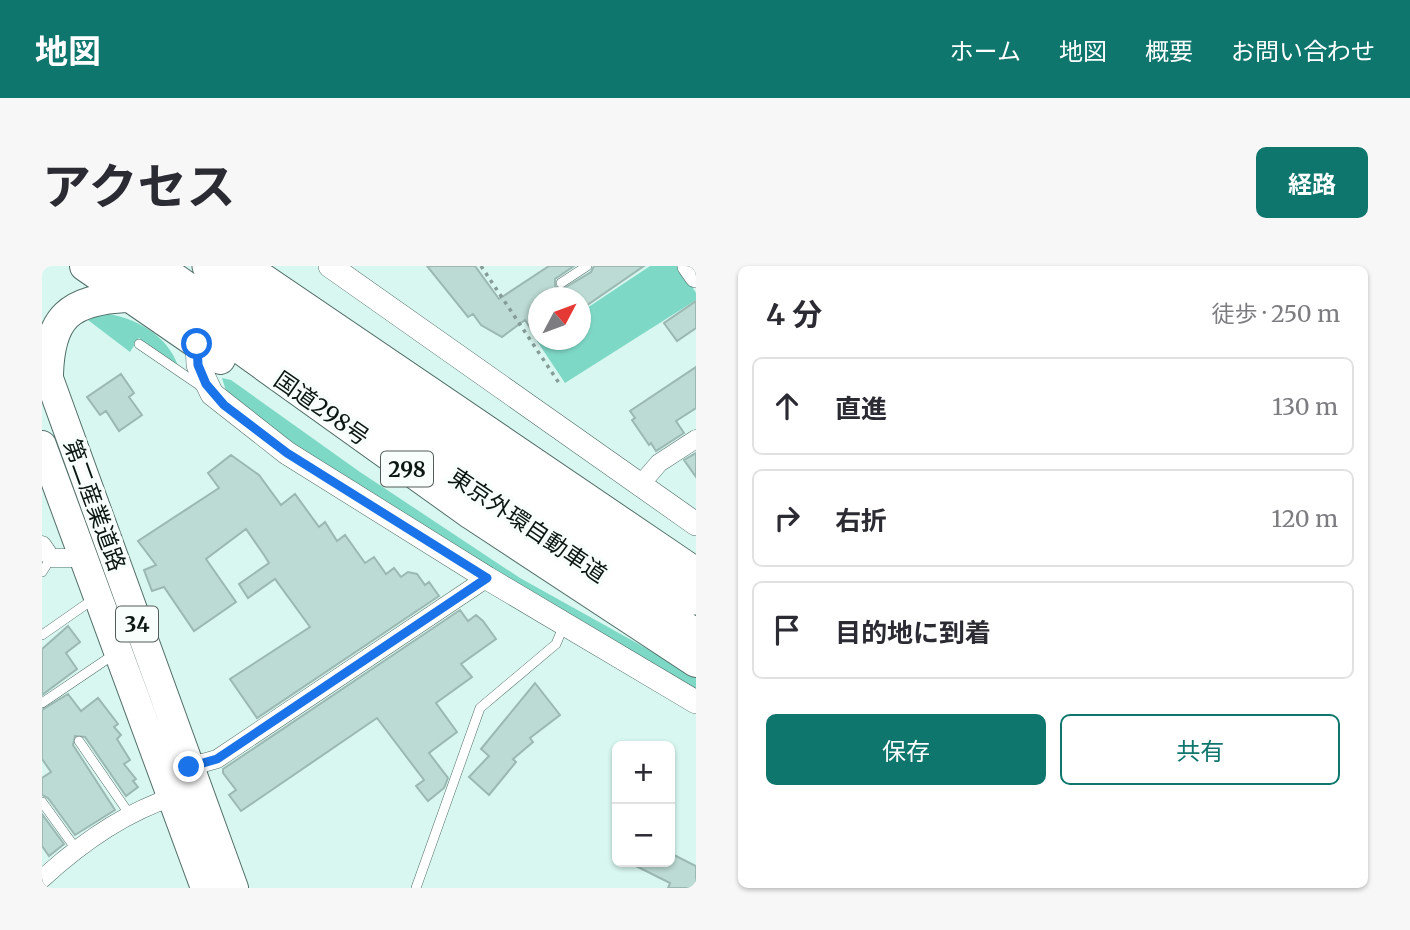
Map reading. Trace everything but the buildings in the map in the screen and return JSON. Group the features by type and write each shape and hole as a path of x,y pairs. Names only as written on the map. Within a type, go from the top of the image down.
{"highway":[{"name":"298","path":"85,266 126,297 468,526 590,594"},
{"name":"国道298号","path":"125,266 438,490 590,594 696,662"},
{"name":"東京外環自動車道","path":"154,266 485,497 696,636"},
{"name":"東京外環自動車道","path":"209,266 504,471 696,598"},
{"path":"244,266 696,573"},
{"path":"270,266 631,529"},
{"path":"45,367 54,331 64,316 79,305 100,298 126,297"}],"main road":[{"name":"第二産業道路","path":"45,367 234,888"},
{"name":"第二産業道路","path":"42,445 205,888"}],"street":[{"path":"330,266 696,524"},
{"path":"197,344 198,365 212,394 287,453 564,625 696,702"},
{"path":"640,485 659,463 696,439"},
{"path":"45,558 84,558"},
{"path":"189,767 217,759 487,578"},
{"path":"42,879 76,849 130,815 149,804 173,797"}],"lane":[{"path":"561,283 587,266"},
{"path":"139,344 212,394"},
{"path":"42,635 98,596"},
{"path":"416,888 480,708 556,644 564,625"},
{"path":"42,703 118,651"},
{"path":"79,741 130,815"},
{"path":"42,802 76,849"}],"path":[{"path":"481,266 561,386"}],"green space":[{"path":"650,266 679,266 696,293 696,300 565,383 543,350 591,350 591,305"},
{"path":"103,313 138,323 148,329 166,345 178,366 139,338 130,352 84,317"},
{"path":"222,378 231,380 360,472 520,578 696,676 696,693 328,469 261,422 227,394"}],"route":[{"path":"189,767 217,759 487,578 287,453 224,405 206,384 198,365 197,344"}]}
